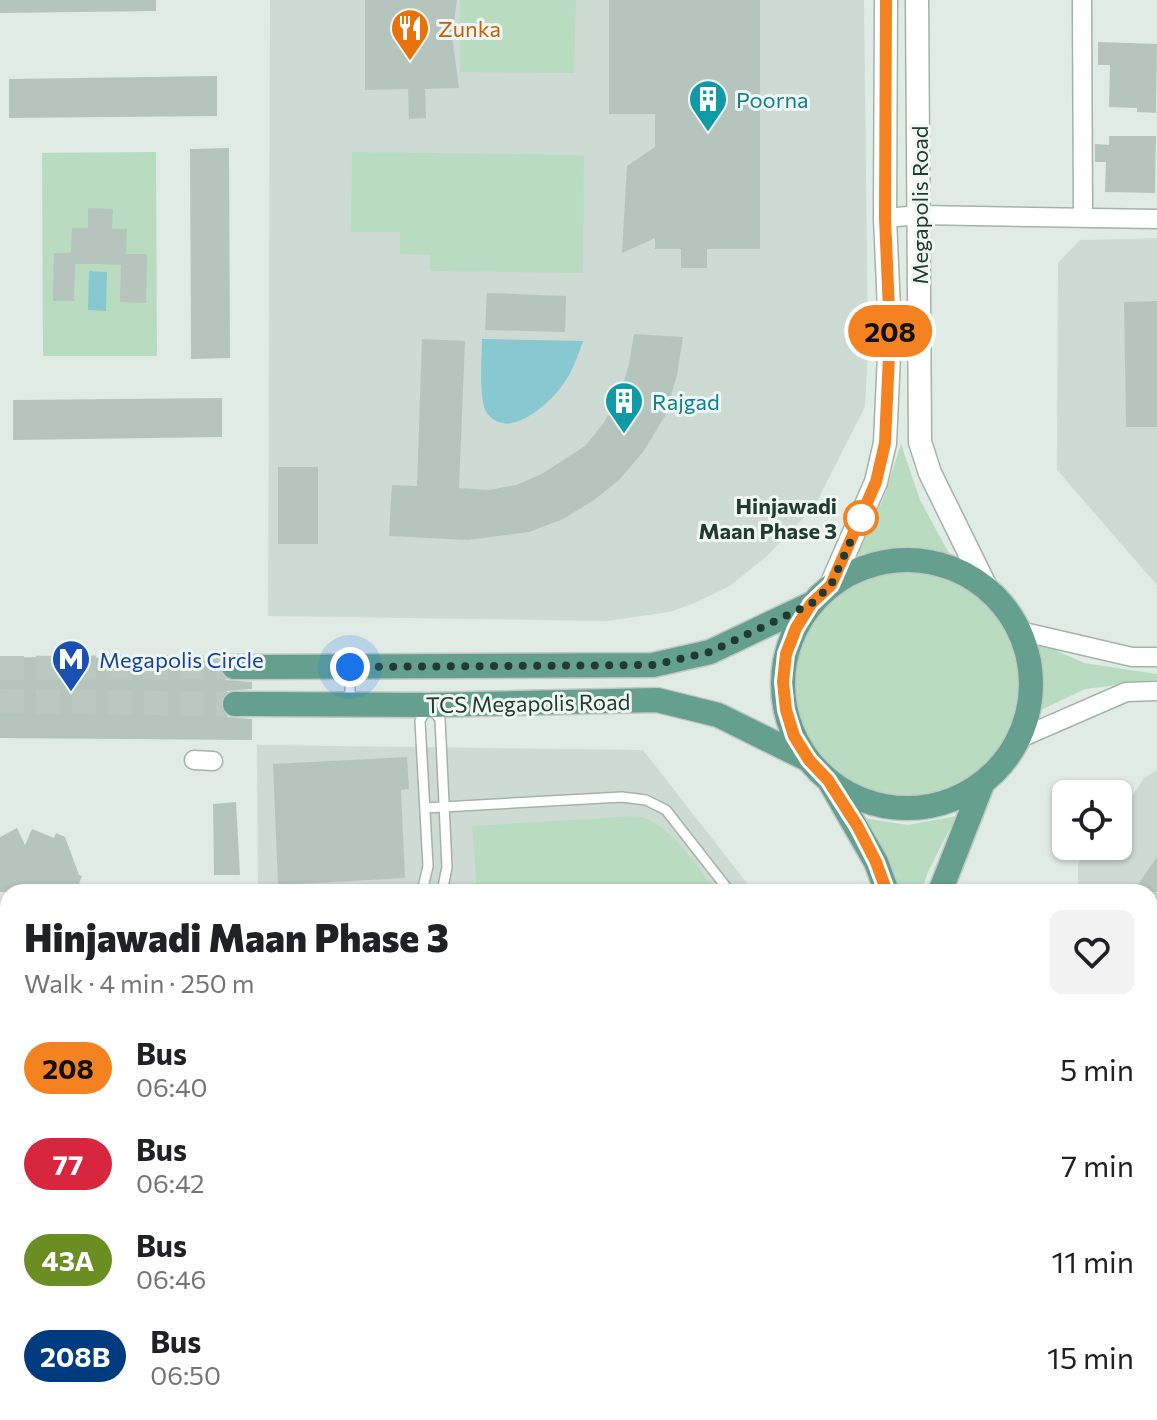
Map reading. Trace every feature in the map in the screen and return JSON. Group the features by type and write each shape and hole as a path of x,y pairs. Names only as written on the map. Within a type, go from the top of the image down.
{"main road":[{"path":"909,559 936,562 962,572 986,587 1005,607 1020,631 1028,657 1031,685 1028,713 1018,739 1003,763 983,782 959,797 933,806 905,808 878,805 852,796 828,780 809,760 794,736 786,710 783,682 786,654 796,628 811,604 831,585 881,561 909,559"},
{"name":"TCS Megapolis Road","path":"234,667 653,665 710,652 811,604"},
{"name":"TCS Megapolis Road","path":"235,704 428,705 657,700 718,715 809,760"},
{"path":"828,780 876,862 884,884"},
{"path":"943,884 983,782"}],"street":[{"name":"Megapolis Road","path":"831,585 876,482 885,443 890,333 885,218 886,0"},
{"name":"Megapolis Road","path":"917,0 920,442 930,473 986,587"},
{"path":"1082,0 1083,218"},
{"path":"885,218 919,215 1157,219"},
{"path":"1020,631 1132,657 1157,657"},
{"path":"1018,739 1126,692 1157,691"},
{"path":"194,760 213,761"}],"lane":[{"path":"350,667 350,705"},
{"path":"424,884 428,866 420,721 428,705 440,719 447,867 444,884"},
{"path":"425,808 622,797 646,800 666,810 724,884"}],"shaded area":[{"path":"270,0 864,0 868,348 865,407 814,507 768,555 730,586 695,603 669,612 607,621 268,616"},
{"path":"1157,238 1157,585 1057,470 1058,263 1080,240"},
{"path":"257,745 643,750 748,884 258,884"},
{"path":"1157,770 1157,884 1078,884 1078,863 1081,860 1132,860 1132,796 1144,778"}],"green space":[{"path":"460,0 576,0 574,73 460,72"},
{"path":"156,152 157,356 43,356 42,153"},
{"path":"352,152 584,155 583,273 430,271 430,255 400,254 400,232 351,232"},
{"path":"901,444 920,500 950,555 902,547 857,555 883,499"},
{"path":"907,572 950,581 986,605 1010,641 1019,684 1010,727 986,763 950,787 907,796 864,787 828,763 804,727 795,684 804,641 828,605 864,581"},
{"path":"1038,642 1084,663 1157,674 1157,680 1085,689 1041,710 1043,677"},
{"path":"636,816 660,826 671,835 711,884 476,884 472,826"},
{"path":"956,816 924,884 893,884 863,818 908,825"}],"water":[{"path":"89,271 107,272 106,311 88,310"},
{"path":"482,339 583,341 560,389 530,416 507,423 496,421 484,407 481,388"}],"building":[{"path":"0,0 156,0 156,11 0,13"},
{"name":"Zunka","path":"365,0 457,0 452,36 459,88 425,89 426,118 409,119 408,89 365,90"},
{"name":"Poorna","path":"609,0 760,0 760,249 707,249 707,268 681,268 681,249 655,249 655,238 622,253 627,166 655,147 655,114 609,114"},
{"path":"1098,42 1157,44 1156,113 1137,112 1137,108 1109,107 1110,65 1098,65"},
{"path":"217,76 217,116 9,118 9,79"},
{"path":"1109,136 1156,136 1155,193 1105,192 1106,162 1095,162 1095,144 1109,145"},
{"path":"229,148 230,358 191,359 190,149"},
{"path":"88,208 113,209 112,229 127,229 126,254 147,254 146,303 120,302 121,265 96,264 75,264 74,301 53,301 54,253 71,253 72,228 88,228"},
{"path":"487,293 566,296 565,332 485,330"},
{"path":"1157,301 1157,427 1126,427 1124,302"},
{"name":"Rajgad","path":"634,334 683,337 677,375 665,416 643,452 618,481 563,519 529,532 468,540 389,536 392,485 417,486 422,339 465,341 459,488 489,490 516,485 542,474 585,446 620,396"},
{"path":"222,398 222,437 13,440 13,400"},
{"path":"278,467 318,467 318,544 278,544"},
{"path":"0,657 222,659 219,668 226,680 252,682 252,689 227,691 220,703 222,712 228,717 252,719 252,740 0,738"},
{"path":"407,757 409,789 401,790 405,878 278,884 273,764"},
{"path":"236,802 240,875 214,875 213,804"},
{"path":"17,828 25,845 32,829 54,838 56,833 65,837 82,876 79,884 0,884 0,837"},
{"path":"1157,857 1157,884 1139,884"}],"tunnel":[{"path":"0,668 234,667"},
{"path":"0,701 235,704"}],"bus line":[{"name":"208","path":"884,884 858,827 828,780 809,760 794,736 786,710 783,682 786,654 796,628 811,604 831,585 876,482 885,443 890,333 885,218 886,0"}],"place":[{"name":"Zunka","path":"410,62"},
{"name":"Poorna","path":"708,133"},
{"name":"Rajgad","path":"624,435"},
{"name":"Hinjawadi Maan Phase 3","path":"861,518"},
{"name":"Megapolis Circle","path":"71,693"}],"route":[{"path":"350,667 653,665 710,652 811,604 831,585 861,518"}]}
